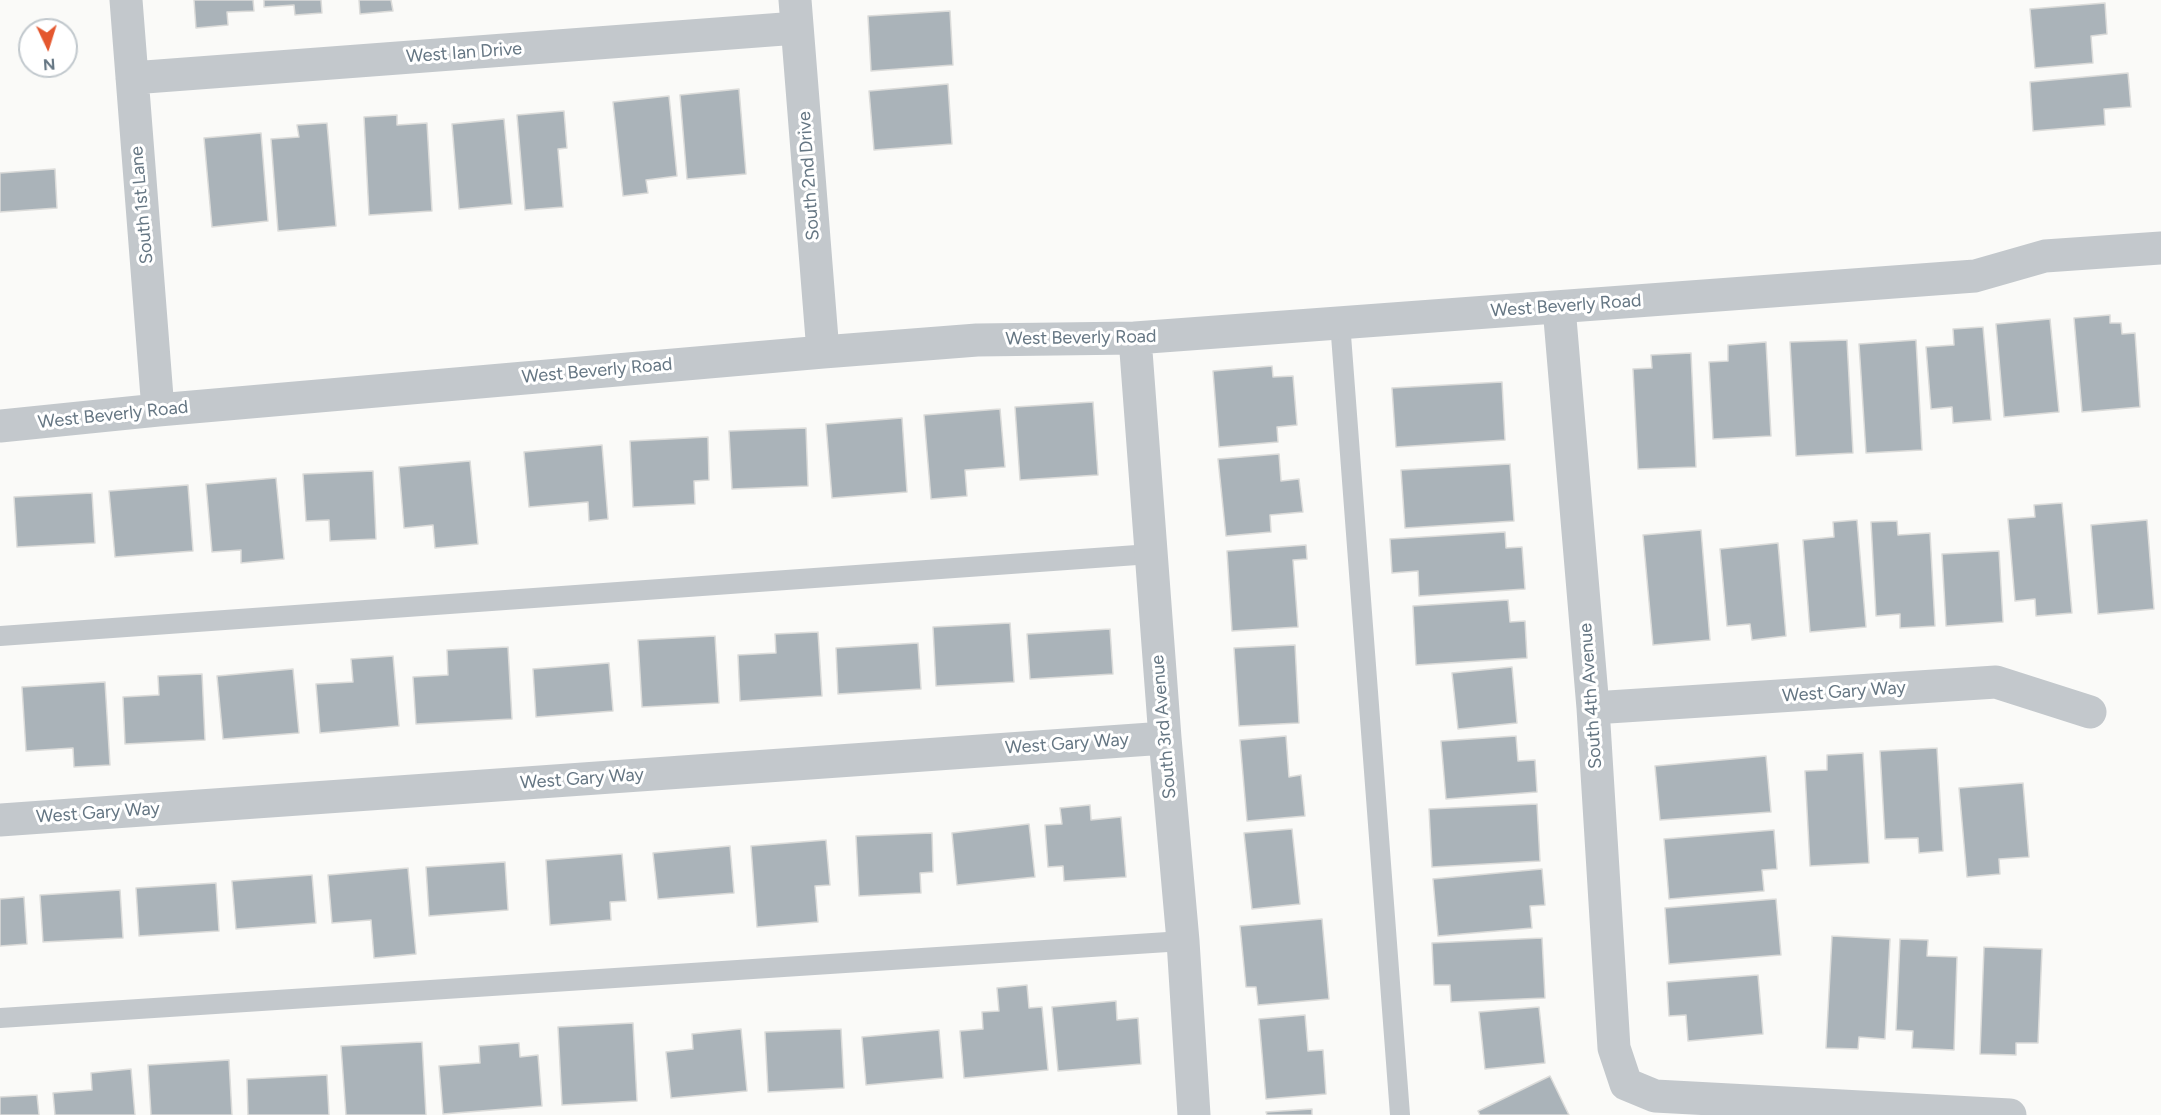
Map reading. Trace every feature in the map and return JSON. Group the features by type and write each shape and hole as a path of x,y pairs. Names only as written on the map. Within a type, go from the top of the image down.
{"street":[{"name":"South 1st Lane","path":"126,0 158,410"},
{"name":"West Ian Drive","path":"132,78 796,14"},
{"name":"South 2nd Drive","path":"796,14 822,352"},
{"name":"West Beverly Road","path":"0,426 158,410 977,340 1135,338 1975,276 2045,256 2161,248"},
{"name":"South 4th Avenue","path":"1559,307 1593,708 1614,1048 1626,1084 1655,1096 2010,1115"},
{"name":"South 3rd Avenue","path":"1135,338 1165,738 1183,941 1194,1115"},
{"name":"West Gary Way","path":"1593,708 1996,682 2090,712"},
{"name":"West Gary Way","path":"0,820 1165,738"}],"lane":[{"path":"1340,322 1400,1115"},
{"path":"0,636 1151,554"},
{"path":"0,1018 1183,941"}],"building":[{"path":"194,0 253,0 254,11 227,12 228,25 196,28"},
{"path":"264,0 321,0 322,13 295,15 294,5 264,7"},
{"path":"359,0 391,0 393,11 360,14"},
{"path":"2105,3 2107,34 2091,36 2093,63 2035,68 2030,9"},
{"path":"950,11 953,65 871,71 868,16"},
{"path":"2128,73 2131,107 2104,109 2105,125 2033,131 2030,82"},
{"path":"948,84 952,144 874,150 869,91"},
{"path":"739,89 746,174 687,179 680,95"},
{"path":"669,96 677,176 646,180 648,193 623,196 613,102"},
{"path":"564,111 567,148 558,149 563,207 525,210 517,115"},
{"path":"397,115 397,125 427,123 432,211 369,215 364,117"},
{"path":"504,119 512,204 459,209 452,124"},
{"path":"327,123 336,226 278,231 271,139 299,137 297,125"},
{"path":"261,133 268,221 212,227 204,138"},
{"path":"55,169 57,208 0,212 0,173"},
{"path":"2110,315 2110,323 2121,323 2122,334 2135,333 2140,407 2082,412 2074,318"},
{"path":"2050,319 2059,412 2004,417 1996,324"},
{"path":"1983,327 1991,420 1953,423 1952,407 1931,409 1926,347 1954,345 1953,329"},
{"path":"1847,340 1853,453 1796,456 1790,342"},
{"path":"1916,340 1922,450 1866,453 1859,344"},
{"path":"1766,342 1771,436 1713,439 1709,362 1728,361 1728,345"},
{"path":"1691,353 1696,467 1638,469 1633,369 1652,368 1651,355"},
{"path":"1272,366 1273,377 1293,376 1297,425 1277,427 1278,442 1219,447 1213,371"},
{"path":"1502,382 1505,440 1396,447 1392,388"},
{"path":"1093,402 1098,475 1020,480 1015,407"},
{"path":"1000,409 1005,467 965,470 967,496 931,499 924,415"},
{"path":"902,418 907,492 832,498 826,424"},
{"path":"806,428 808,486 732,489 729,431"},
{"path":"708,437 709,480 694,481 695,504 633,507 630,441"},
{"path":"602,445 608,519 589,521 588,502 529,507 524,452"},
{"path":"1279,454 1281,481 1299,479 1303,512 1270,515 1271,532 1226,536 1218,459"},
{"path":"470,461 478,544 435,548 433,525 404,528 399,467"},
{"path":"1510,464 1514,521 1405,528 1401,470"},
{"path":"373,471 376,539 330,541 329,520 306,521 303,474"},
{"path":"276,478 284,559 241,563 241,550 212,552 206,484"},
{"path":"188,485 193,551 115,557 109,491"},
{"path":"92,493 95,543 17,547 14,497"},
{"path":"2062,503 2072,613 2036,616 2035,599 2015,601 2008,519 2035,517 2034,505"},
{"path":"1857,520 1866,627 1810,632 1803,540 1834,537 1833,522"},
{"path":"2147,520 2154,609 2098,614 2091,525"},
{"path":"1897,521 1898,535 1930,533 1935,626 1900,628 1900,614 1876,616 1871,522"},
{"path":"1701,530 1710,640 1653,645 1643,535"},
{"path":"1505,532 1506,548 1522,547 1525,589 1419,596 1418,571 1392,573 1390,539"},
{"path":"1778,543 1786,636 1752,640 1750,624 1727,626 1720,549"},
{"path":"1306,545 1307,559 1293,560 1298,627 1232,631 1227,551"},
{"path":"1999,551 2003,622 1946,626 1942,554"},
{"path":"1508,600 1510,622 1525,621 1527,658 1416,665 1413,606"},
{"path":"1010,623 1014,682 936,686 933,627"},
{"path":"1110,629 1113,674 1030,679 1027,634"},
{"path":"818,632 822,696 740,701 738,655 776,653 775,634"},
{"path":"715,636 719,703 642,707 638,640"},
{"path":"918,643 921,689 838,694 836,648"},
{"path":"1295,645 1299,723 1239,726 1234,648"},
{"path":"508,647 512,719 416,724 413,677 448,675 447,650"},
{"path":"393,656 399,726 320,733 316,684 353,682 351,659"},
{"path":"609,663 613,711 536,717 533,669"},
{"path":"1512,667 1517,723 1458,729 1452,673"},
{"path":"293,669 299,733 223,739 217,676"},
{"path":"202,674 205,740 125,744 123,697 159,695 158,676"},
{"path":"105,682 110,765 74,767 73,748 26,751 22,687"},
{"path":"1286,736 1289,777 1301,775 1305,816 1247,821 1240,740"},
{"path":"1516,736 1518,761 1535,760 1537,792 1446,799 1441,741"},
{"path":"1937,748 1943,851 1919,853 1918,838 1885,839 1880,751"},
{"path":"1863,753 1869,863 1810,866 1805,771 1827,770 1827,755"},
{"path":"1766,756 1771,812 1660,820 1655,766"},
{"path":"2023,783 2029,857 1999,859 2000,874 1967,877 1959,788"},
{"path":"1537,804 1540,861 1432,867 1429,809"},
{"path":"1090,805 1091,820 1121,817 1126,877 1064,881 1063,866 1048,867 1045,825 1062,824 1060,808"},
{"path":"1029,824 1035,877 957,885 952,833"},
{"path":"1292,829 1300,904 1252,909 1244,833"},
{"path":"1774,830 1777,869 1762,870 1764,891 1669,899 1664,839"},
{"path":"932,833 933,872 920,873 921,893 859,896 856,836"},
{"path":"826,840 830,885 815,886 818,922 757,927 751,846"},
{"path":"730,846 734,893 658,899 653,853"},
{"path":"622,854 626,901 610,902 611,920 550,925 546,860"},
{"path":"505,862 508,910 429,916 426,867"},
{"path":"408,868 416,954 374,958 371,920 332,923 328,875"},
{"path":"1542,869 1545,905 1530,906 1532,928 1438,936 1433,879"},
{"path":"312,875 316,923 236,929 232,881"},
{"path":"216,883 219,931 139,936 136,888"},
{"path":"120,890 123,938 43,942 40,895"},
{"path":"24,897 27,944 0,946 0,899"},
{"path":"1776,899 1781,955 1669,964 1665,908"},
{"path":"1322,919 1329,999 1258,1005 1256,987 1246,987 1240,926"},
{"path":"1832,936 1890,939 1885,1039 1859,1037 1858,1049 1826,1048"},
{"path":"1542,938 1545,998 1451,1002 1450,985 1434,985 1432,943"},
{"path":"1900,939 1928,940 1927,956 1957,957 1954,1050 1912,1048 1913,1031 1896,1030"},
{"path":"1984,947 2042,949 2038,1043 2016,1043 2016,1055 1980,1054"},
{"path":"1758,975 1763,1034 1688,1041 1686,1015 1669,1016 1667,982"},
{"path":"1027,985 1029,1008 1042,1007 1048,1070 964,1078 960,1031 983,1029 982,1012 999,1011 997,988"},
{"path":"1116,1001 1117,1020 1138,1018 1141,1064 1058,1071 1052,1007"},
{"path":"1539,1007 1545,1063 1485,1069 1479,1012"},
{"path":"1305,1015 1308,1051 1323,1050 1326,1094 1266,1099 1259,1019"},
{"path":"633,1023 637,1101 562,1105 558,1027"},
{"path":"741,1029 747,1091 671,1098 666,1052 693,1049 692,1034"},
{"path":"841,1029 844,1088 768,1092 765,1032"},
{"path":"939,1030 943,1078 866,1085 862,1037"},
{"path":"422,1042 426,1115 346,1115 341,1046"},
{"path":"519,1043 520,1057 538,1055 542,1106 443,1114 439,1066 480,1063 479,1046"},
{"path":"229,1060 232,1115 151,1115 148,1065"},
{"path":"131,1069 135,1115 55,1115 53,1093 92,1090 91,1073"},
{"path":"327,1075 329,1115 248,1115 247,1079"},
{"path":"1550,1076 1569,1115 1480,1115 1478,1111"},
{"path":"37,1095 39,1115 0,1115 0,1097"},
{"path":"1312,1109 1312,1115 1267,1115 1266,1112"}]}
